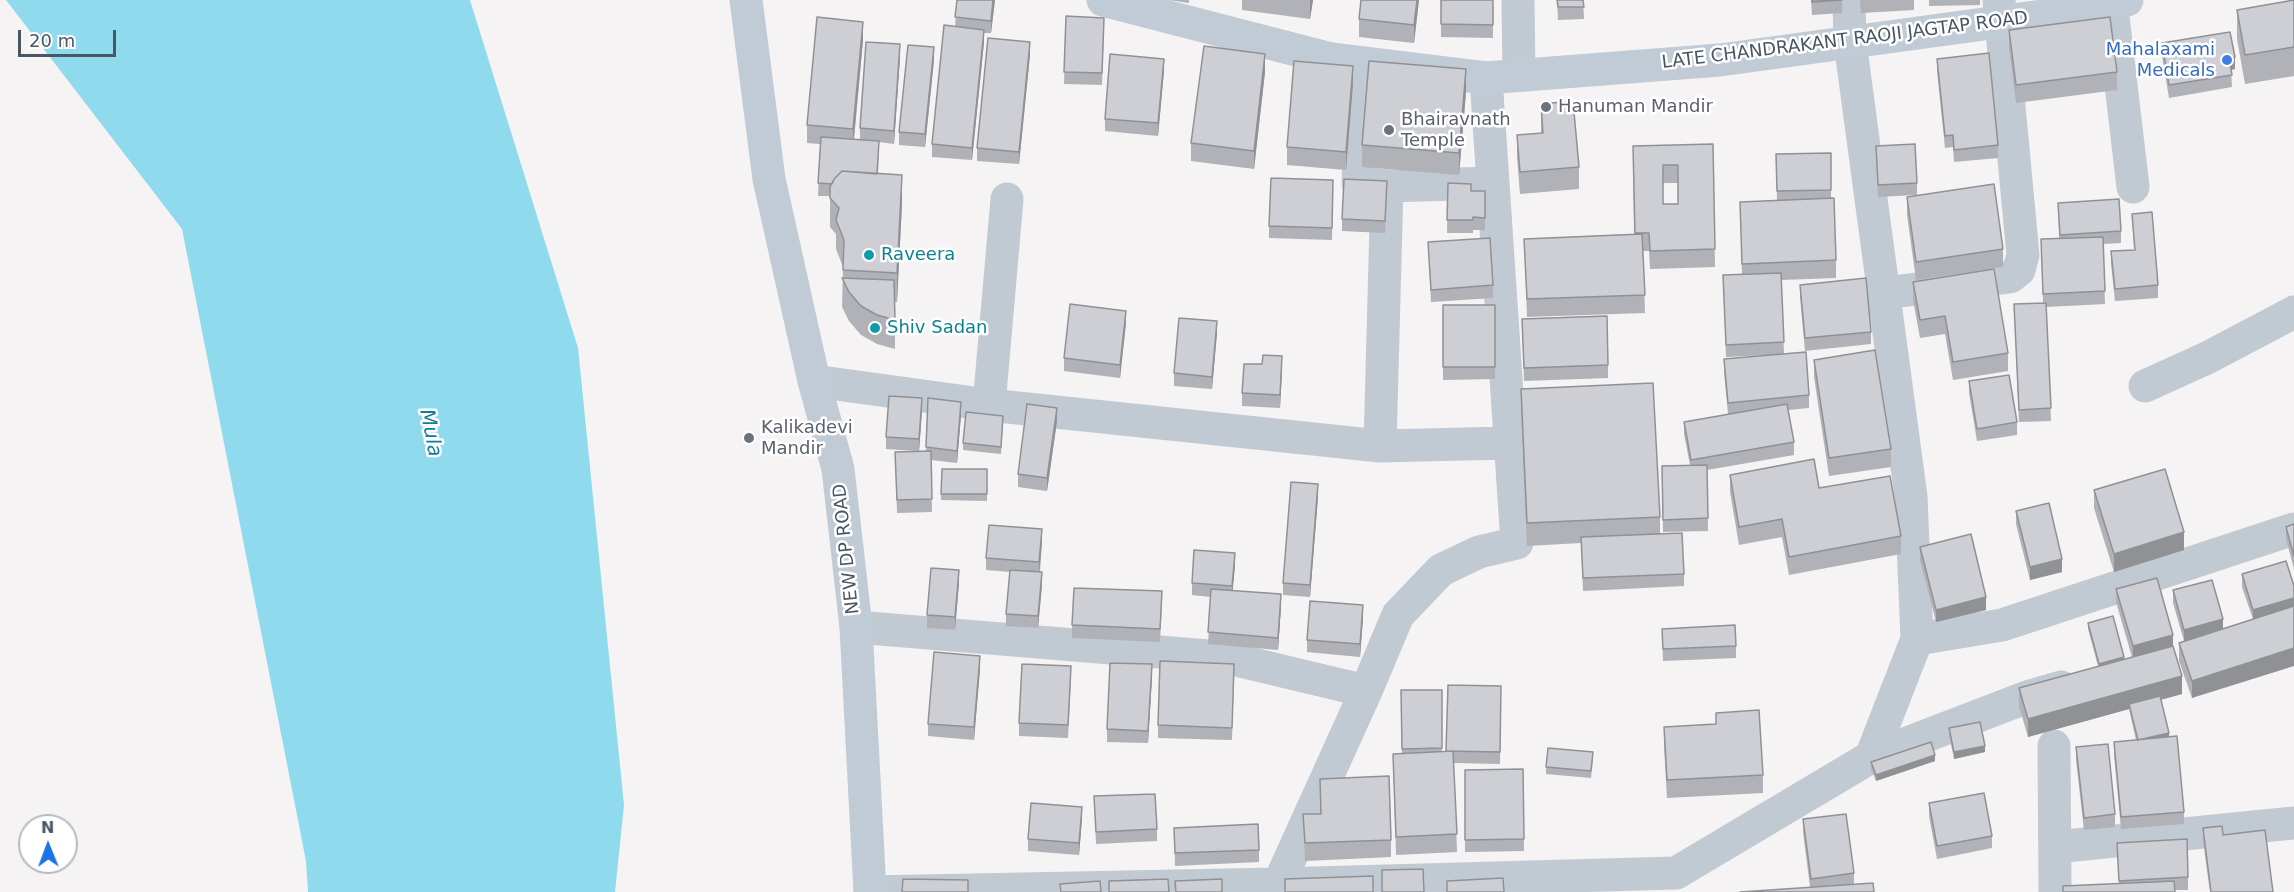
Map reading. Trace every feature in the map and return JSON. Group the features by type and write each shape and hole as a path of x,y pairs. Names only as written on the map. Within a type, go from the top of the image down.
{"street":[{"name":"NEW DP ROAD","path":"746,0 769,179 814,381 838,470 856,627 870,892"},
{"name":"LATE CHANDRAKANT RAOJI JAGTAP ROAD","path":"1103,0 1331,59 1486,78 1720,60 1850,42 2000,11 2116,1"},
{"path":"1518,0 1519,75"},
{"path":"1849,0 1850,42 1911,497 1917,639 1871,757"},
{"path":"2116,1 2133,187"},
{"path":"1885,293 2010,277 2019,270 2023,255 2000,11"},
{"path":"1363,63 1358,183 1388,186 1493,183"},
{"path":"1276,888 1398,615 1441,570 1479,552 1517,543 1486,78"},
{"path":"1380,446 1388,186"},
{"path":"989,405 1008,199"},
{"path":"2145,386 2207,358 2294,312"},
{"path":"814,381 989,405 1380,446 1509,443"},
{"path":"1506,399 1541,398"},
{"path":"1917,639 2002,625 2294,529"},
{"path":"856,627 1208,656 1236,660 1366,691"},
{"path":"870,892 1276,888 1676,873 1871,757 2030,696 2087,680"},
{"path":"2054,746 2055,892"},
{"path":"2055,847 2294,823"}],"water":[{"name":"Mula","path":"6,0 470,0 578,348 624,805 615,892 308,892 306,861 182,229"}],"building":[{"path":"957,0 993,0 991,21 955,17"},
{"path":"1361,0 1417,0 1414,25 1359,19"},
{"path":"1441,0 1493,0 1493,25 1441,24"},
{"path":"1557,0 1583,0 1584,7 1558,7"},
{"path":"1812,0 1842,0 1812,2"},
{"path":"2294,0 2294,47 2245,55 2237,10"},
{"path":"1066,16 1104,18 1102,73 1064,72"},
{"path":"817,17 863,22 853,129 807,125"},
{"path":"2110,17 2117,72 2016,85 2009,30"},
{"path":"944,25 984,30 972,148 932,144"},
{"path":"2230,32 2235,57 2229,58 2232,75 2169,85 2162,43"},
{"path":"988,38 1030,42 1019,152 977,148"},
{"path":"866,42 900,44 894,131 860,128"},
{"path":"908,45 934,47 925,134 899,132"},
{"path":"1204,46 1265,54 1254,151 1191,143"},
{"path":"1989,53 1998,145 1954,150 1953,135 1945,136 1937,59"},
{"path":"1110,54 1164,59 1158,123 1105,119"},
{"path":"1294,61 1353,66 1346,152 1287,147"},
{"path":"1369,61 1466,69 1459,153 1362,145"},
{"path":"1573,101 1579,167 1520,172 1517,135 1543,133 1541,104"},
{"path":"821,137 879,141 877,174 842,171 832,184 818,183"},
{"path":"1713,144 1715,249 1650,251 1649,233 1635,233 1633,146","holes":["1663,165 1678,165 1678,204 1663,204"]},
{"path":"1915,144 1917,183 1878,185 1876,146"},
{"path":"1831,153 1831,190 1777,191 1776,154"},
{"name":"Raveera","path":"842,171 902,175 897,273 843,270 844,240 836,220 839,208 830,198 830,187"},
{"path":"1271,178 1333,180 1332,228 1269,226"},
{"path":"1344,179 1387,181 1385,221 1342,219"},
{"path":"1448,183 1471,184 1471,191 1485,191 1485,218 1447,220"},
{"path":"1994,184 2003,249 1916,262 1907,197"},
{"path":"1834,198 1836,260 1742,264 1740,202"},
{"path":"2119,199 2121,231 2060,235 2058,203"},
{"path":"2152,212 2158,285 2115,289 2111,251 2135,250 2132,214"},
{"path":"1642,234 1645,295 1527,299 1524,239"},
{"path":"2103,237 2105,291 2043,294 2041,239"},
{"path":"1490,238 1493,285 1431,290 1428,242"},
{"path":"1994,269 2008,353 1953,362 1945,316 1920,320 1913,282"},
{"path":"1781,273 1784,342 1726,345 1723,275"},
{"path":"842,278 894,280 895,320 877,315 861,306 849,292"},
{"path":"1866,278 1871,332 1805,338 1800,285"},
{"path":"2046,303 2051,408 2019,410 2014,304"},
{"path":"1070,304 1126,311 1120,365 1064,358"},
{"path":"1443,305 1495,305 1495,367 1443,367"},
{"path":"1607,316 1608,365 1524,368 1522,319"},
{"path":"1179,318 1217,321 1212,377 1174,373"},
{"path":"1875,350 1891,449 1829,458 1814,360"},
{"path":"1806,352 1809,395 1728,403 1724,359"},
{"path":"1263,355 1282,356 1280,395 1242,393 1244,364 1262,364"},
{"path":"2009,375 2017,422 1977,429 1969,381"},
{"path":"1653,383 1660,517 1527,523 1521,389"},
{"path":"889,396 922,398 919,439 886,437"},
{"path":"928,398 961,402 957,451 926,447"},
{"path":"1027,404 1057,408 1047,478 1018,474"},
{"path":"1787,404 1794,442 1691,460 1684,422"},
{"path":"966,412 1003,416 1001,447 963,443"},
{"path":"931,451 932,499 897,500 895,452"},
{"path":"1814,459 1819,488 1890,476 1901,536 1789,557 1782,519 1739,527 1730,475"},
{"path":"1707,465 1708,518 1663,520 1662,466"},
{"path":"942,469 987,469 987,494 941,494"},
{"path":"2165,469 2184,532 2114,554 2094,490"},
{"path":"1291,482 1318,484 1310,585 1283,583"},
{"path":"2049,503 2062,559 2030,567 2016,511"},
{"path":"2294,524 2294,556 2286,527"},
{"path":"989,525 1042,529 1039,562 986,558"},
{"path":"1682,533 1684,574 1583,578 1581,537"},
{"path":"1971,534 1986,597 1936,610 1920,547"},
{"path":"1194,550 1235,553 1232,586 1192,583"},
{"path":"2286,561 2294,586 2294,598 2253,610 2242,574"},
{"path":"931,568 959,570 955,617 927,615"},
{"path":"1010,570 1042,572 1038,616 1006,614"},
{"path":"2157,578 2173,635 2133,646 2116,589"},
{"path":"2212,580 2223,619 2184,630 2173,590"},
{"path":"1074,588 1162,591 1160,629 1072,625"},
{"path":"1211,589 1281,594 1278,638 1208,632"},
{"path":"1310,601 1363,605 1360,644 1307,640"},
{"path":"2294,606 2294,648 2192,681 2179,643"},
{"path":"2113,616 2124,657 2099,664 2088,623"},
{"path":"1735,625 1736,646 1663,649 1662,629"},
{"path":"2173,646 2182,676 2028,719 2019,688"},
{"path":"934,652 980,656 974,727 928,724"},
{"path":"1160,661 1234,664 1232,728 1158,725"},
{"path":"1110,663 1152,664 1148,731 1107,729"},
{"path":"1022,664 1071,666 1068,725 1019,723"},
{"path":"1448,685 1501,686 1500,752 1446,751"},
{"path":"1401,690 1442,690 1442,748 1402,749"},
{"path":"2160,696 2169,733 2138,740 2129,704"},
{"path":"1759,710 1763,775 1667,780 1664,727 1716,724 1716,713"},
{"path":"1980,722 1985,746 1954,752 1949,728"},
{"path":"2177,736 2184,812 2121,817 2114,742"},
{"path":"1931,742 1935,755 1876,775 1871,762"},
{"path":"2108,744 2115,814 2084,818 2076,747"},
{"path":"1548,748 1593,752 1591,771 1546,767"},
{"path":"1453,751 1457,834 1396,837 1393,754"},
{"path":"1523,769 1524,839 1465,840 1465,770"},
{"path":"1389,776 1391,840 1305,843 1303,814 1321,814 1320,779"},
{"path":"1984,793 1992,836 1937,846 1929,803"},
{"path":"1155,794 1157,829 1096,832 1094,796"},
{"path":"1031,803 1082,807 1079,843 1028,839"},
{"path":"1846,814 1854,873 1811,879 1803,819"},
{"path":"1258,824 1259,850 1175,853 1174,828"},
{"path":"2222,826 2223,835 2265,830 2273,892 2211,892 2203,828"},
{"path":"2187,839 2188,877 2119,881 2117,843"},
{"path":"1423,869 1424,892 1382,892 1382,870"},
{"path":"1373,876 1373,892 1285,892 1285,879"},
{"path":"1503,878 1504,892 1447,892 1447,881"},
{"path":"903,879 968,880 968,892 902,892"},
{"path":"1168,879 1169,892 1109,892 1109,881"},
{"path":"1222,879 1222,892 1176,892 1175,881"},
{"path":"1100,881 1101,892 1061,892 1060,884"},
{"path":"2174,881 2175,892 2063,892 2063,886"},
{"path":"1873,883 1874,892 1740,892"}],"place":[{"name":"Mahalaxami Medicals","path":"2227,60"},
{"name":"Hanuman Mandir","path":"1546,107"},
{"name":"Bhairavnath Temple","path":"1389,130"},
{"name":"Raveera","path":"869,255"},
{"name":"Shiv Sadan","path":"875,328"},
{"name":"Kalikadevi Mandir","path":"749,438"}]}
